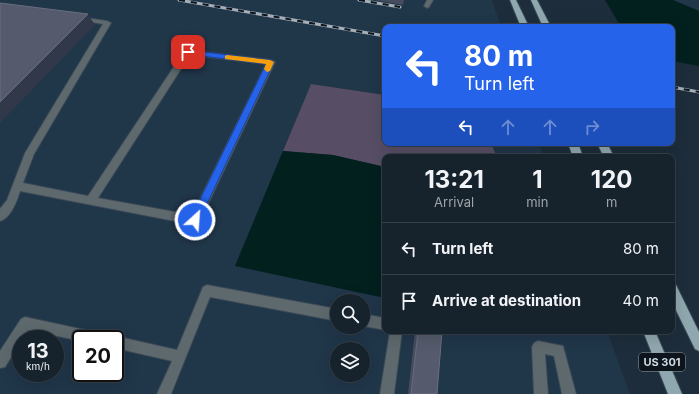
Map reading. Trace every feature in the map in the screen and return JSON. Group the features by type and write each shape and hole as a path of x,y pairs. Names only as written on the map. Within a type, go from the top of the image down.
{"main road":[{"path":"513,0 524,24"},
{"path":"534,0 546,24"},
{"name":"US 301","path":"675,295 699,345"},
{"name":"US 301","path":"650,334 675,394"}],"lane":[{"path":"0,217 11,202 30,153 107,23 69,17"},
{"path":"17,186 90,200 195,220 270,62 188,52 90,200"},
{"path":"164,394 207,291 330,314"},
{"path":"370,321 382,323"},
{"path":"0,362 25,323 72,333"},
{"path":"388,394 396,334"},
{"path":"124,344 180,357"},
{"path":"541,394 538,347 559,350 569,394"}],"shaded area":[{"path":"0,0 492,0 500,24 382,24 382,95 311,84 235,266 366,294 330,294 330,334 370,334 370,295 382,297 382,334 608,334 630,394 0,394"},
{"path":"605,0 673,0 699,11 699,66 675,62 675,24 619,24"},
{"path":"673,0 699,0 699,11"},
{"path":"311,84 382,95 382,146 492,146 496,154 382,154 382,166 333,155 283,151"},
{"path":"492,146 539,146 543,154 496,154"},
{"path":"283,151 333,155 382,166 382,297 235,266"}],"building":[{"path":"0,3 88,14 0,102"},
{"path":"418,334 442,334 437,394 411,394"}],"railway":[{"path":"179,0 382,35"},
{"path":"359,0 400,7"},
{"path":"675,88 699,92"}],"slow traffic":[{"path":"227,57 270,62 267,69"}],"route":[{"path":"188,52 270,62 195,220"}]}
